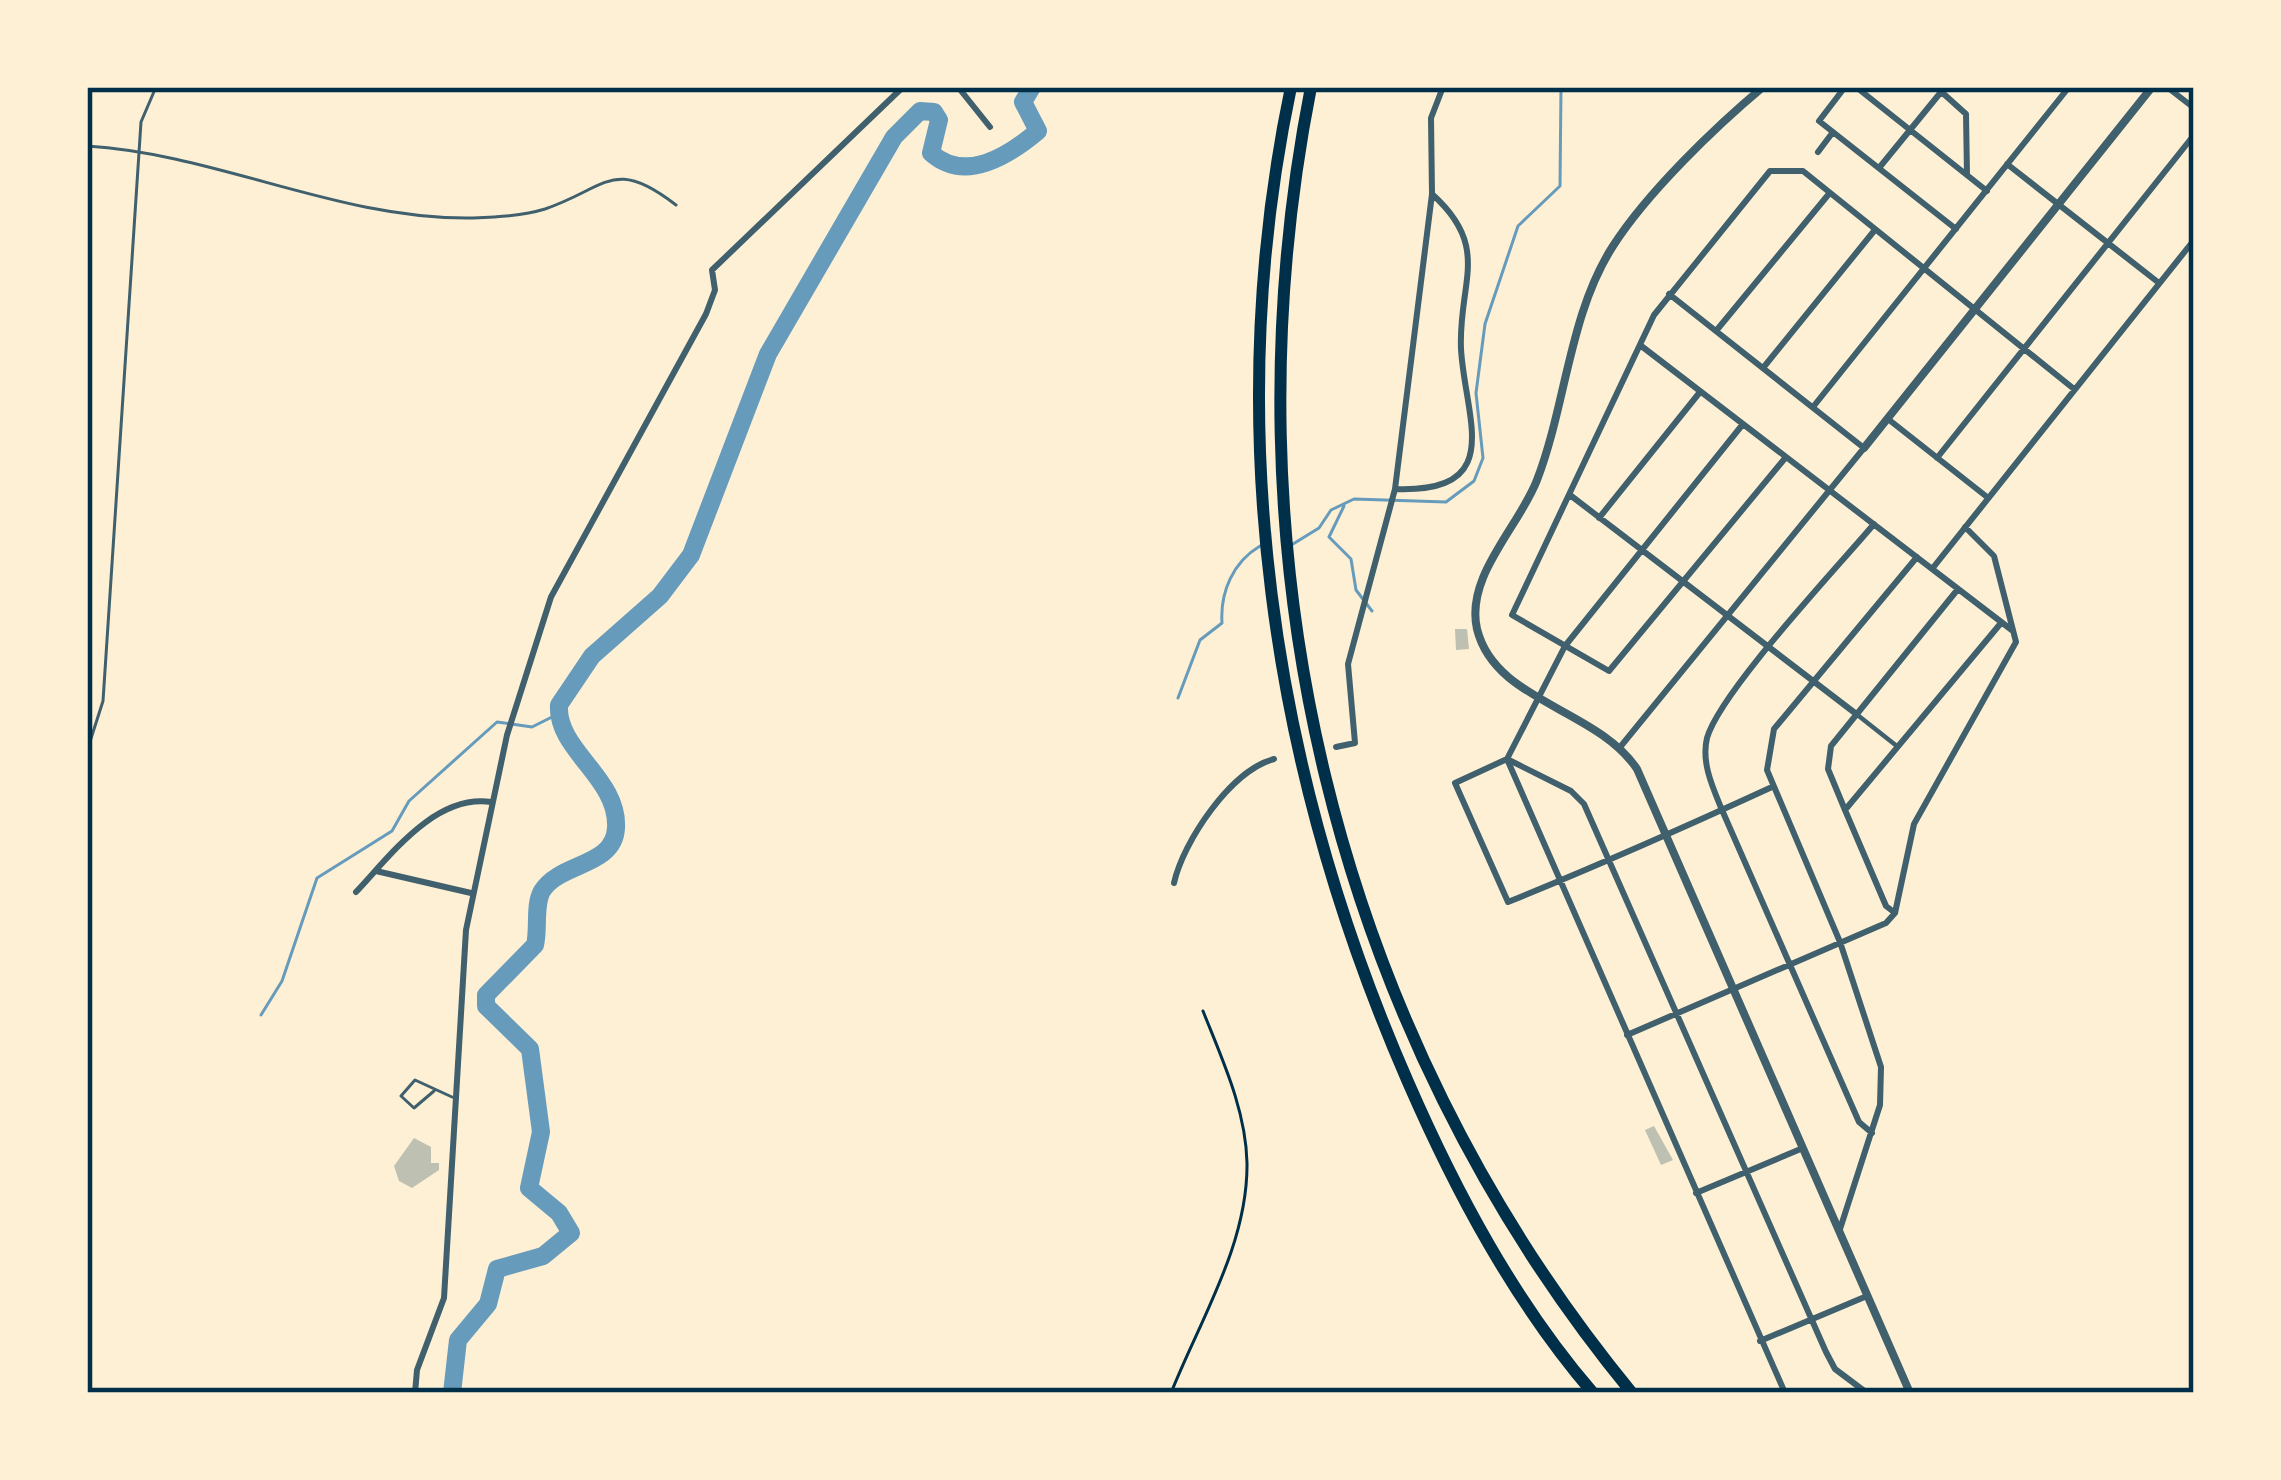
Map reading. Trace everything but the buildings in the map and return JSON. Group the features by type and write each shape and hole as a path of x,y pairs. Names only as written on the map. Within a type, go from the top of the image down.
{"highway":[{"path":"1292,87 1263,290 1263,528 1306,796 1388,1037 1482,1230 1540,1324 1593,1393"},
{"path":"1311,87 1282,307 1283,523 1312,732 1335,825 1387,978 1444,1106 1499,1207 1556,1295 1632,1393"}],"street":[{"path":"415,1393 417,1370 444,1298 452,1097 472,894 507,735 551,597 706,314 715,290 712,270 903,87"},
{"path":"958,87 990,127"},
{"path":"1336,747 1355,743 1348,664 1392,508 1432,194 1431,118 1443,87"},
{"path":"1763,87 1610,250 1593,283 1537,481 1477,590 1477,630 1505,676 1621,746 1667,834 1910,1393"},
{"path":"1845,87 1819,121 1956,230"},
{"path":"1856,87 1987,191"},
{"path":"1813,407 2069,87"},
{"path":"1621,746 2152,87"},
{"path":"2167,87 2194,109"},
{"path":"1879,168 1938,89 1966,114 1967,176"},
{"path":"1818,152 1833,132"},
{"path":"1937,458 2194,135"},
{"path":"1786,457 1610,671 1512,615 1640,345 1669,294 1770,171 1802,170 1809,163"},
{"path":"2007,164 2159,283"},
{"path":"1802,170 2074,389"},
{"path":"1394,494 1434,489 1460,472 1476,442 1461,346 1470,246 1450,210 1432,194"},
{"path":"1716,331 1829,194"},
{"path":"1763,368 1875,231"},
{"path":"1932,569 2194,240"},
{"path":"1669,294 1864,448"},
{"path":"1640,345 2016,632"},
{"path":"1599,518 1700,392"},
{"path":"1888,419 1987,497"},
{"path":"1743,424 1564,646 1507,760 1456,783 1508,902 1772,787"},
{"path":"1570,495 1899,748"},
{"path":"1872,1133 1859,1122 1708,777 1708,736 1723,706 1874,524"},
{"path":"1895,913 1914,824 2013,654 2016,632 1994,556 1965,527"},
{"path":"1839,1231 1872,1133 1881,1067 1840,942 1772,787 1768,743 1916,557"},
{"path":"1895,913 1886,906 1828,760 1838,735 1958,589"},
{"path":"1845,810 2001,623"},
{"path":"1174,883 1196,827 1256,767 1274,759"},
{"path":"1507,760 1570,791 1584,804 1835,1369 1867,1393"},
{"path":"1507,760 1785,1393"},
{"path":"356,892 439,812 471,799 490,802"},
{"path":"376,871 472,894"},
{"path":"1627,1035 1840,942 1895,913"},
{"path":"1696,1193 1803,1148"},
{"path":"1760,1341 1867,1296"}],"lane":[{"path":"87,751 104,701 140,149 145,104 157,87"},
{"path":"87,146 140,149 309,195 424,216 489,217 544,209 612,177 646,182 676,205"},
{"path":"434,1091 414,1108 401,1096 415,1080 452,1097"}],"path":[{"path":"1171,1393 1230,1254 1244,1201 1247,1164 1234,1089 1203,1011"}],"waterway":[{"path":"452,1393 458,1340 488,1304 497,1269 543,1256 571,1233 559,1213 529,1188 541,1132 530,1049 486,1006 486,995 535,945 542,891 613,841 616,828 608,794 567,736 559,705 592,656 660,596 691,555 768,354 894,137 920,111 934,112 939,120 931,153 958,166 986,163 1038,131 1023,102 1032,87"},
{"path":"1293,544 1319,528 1331,510 1354,499 1446,502 1474,481 1483,458 1476,393 1485,324 1518,226 1560,186 1561,87"},
{"path":"1344,506 1329,537 1351,559 1356,590 1372,611"},
{"path":"1178,698 1200,640 1222,623 1230,579 1242,560 1260,546"},
{"path":"261,1015 282,981 317,878 392,831 409,801 497,722 532,727 558,714"}]}
